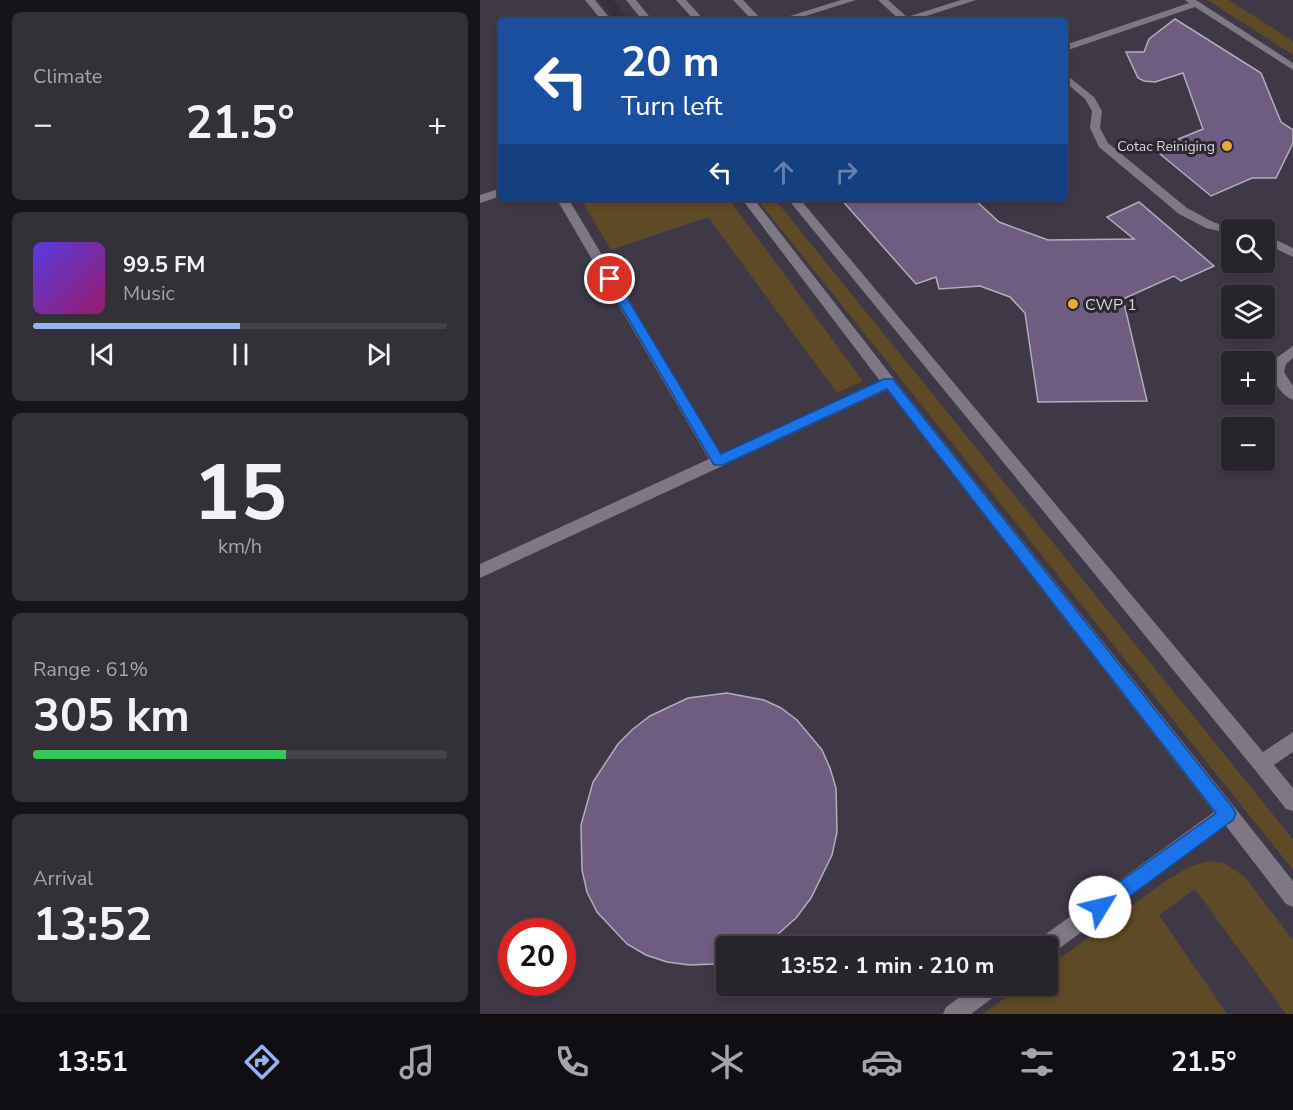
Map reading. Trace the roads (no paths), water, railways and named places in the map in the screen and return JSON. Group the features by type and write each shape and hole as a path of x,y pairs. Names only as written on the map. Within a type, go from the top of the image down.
{"lane":[{"path":"590,0 605,18"},
{"path":"631,0 646,18"},
{"path":"681,0 697,18"},
{"path":"738,0 755,18"},
{"path":"790,18 830,3 851,0"},
{"path":"883,0 903,18"},
{"path":"912,18 971,0"},
{"path":"1068,47 1192,2 1293,67"},
{"path":"804,14 809,18"},
{"path":"1068,80 1089,97 1096,111 1095,128 1103,145 1183,211 1210,225 1221,228"},
{"path":"480,199 498,193"},
{"path":"564,201 718,461"},
{"path":"749,201 889,383 1293,897"},
{"path":"795,201 1293,802"},
{"path":"1275,244 1293,253"},
{"path":"1293,351 1285,355 1278,363 1277,374 1284,387 1293,395"},
{"path":"480,571 889,383"},
{"path":"1261,764 1293,741"},
{"path":"1058,937 1227,814"},
{"path":"953,1014 978,996"}],"place":[{"name":"Cotac Reiniging","path":"1227,146"},
{"name":"CWP 1","path":"1073,304"}]}
